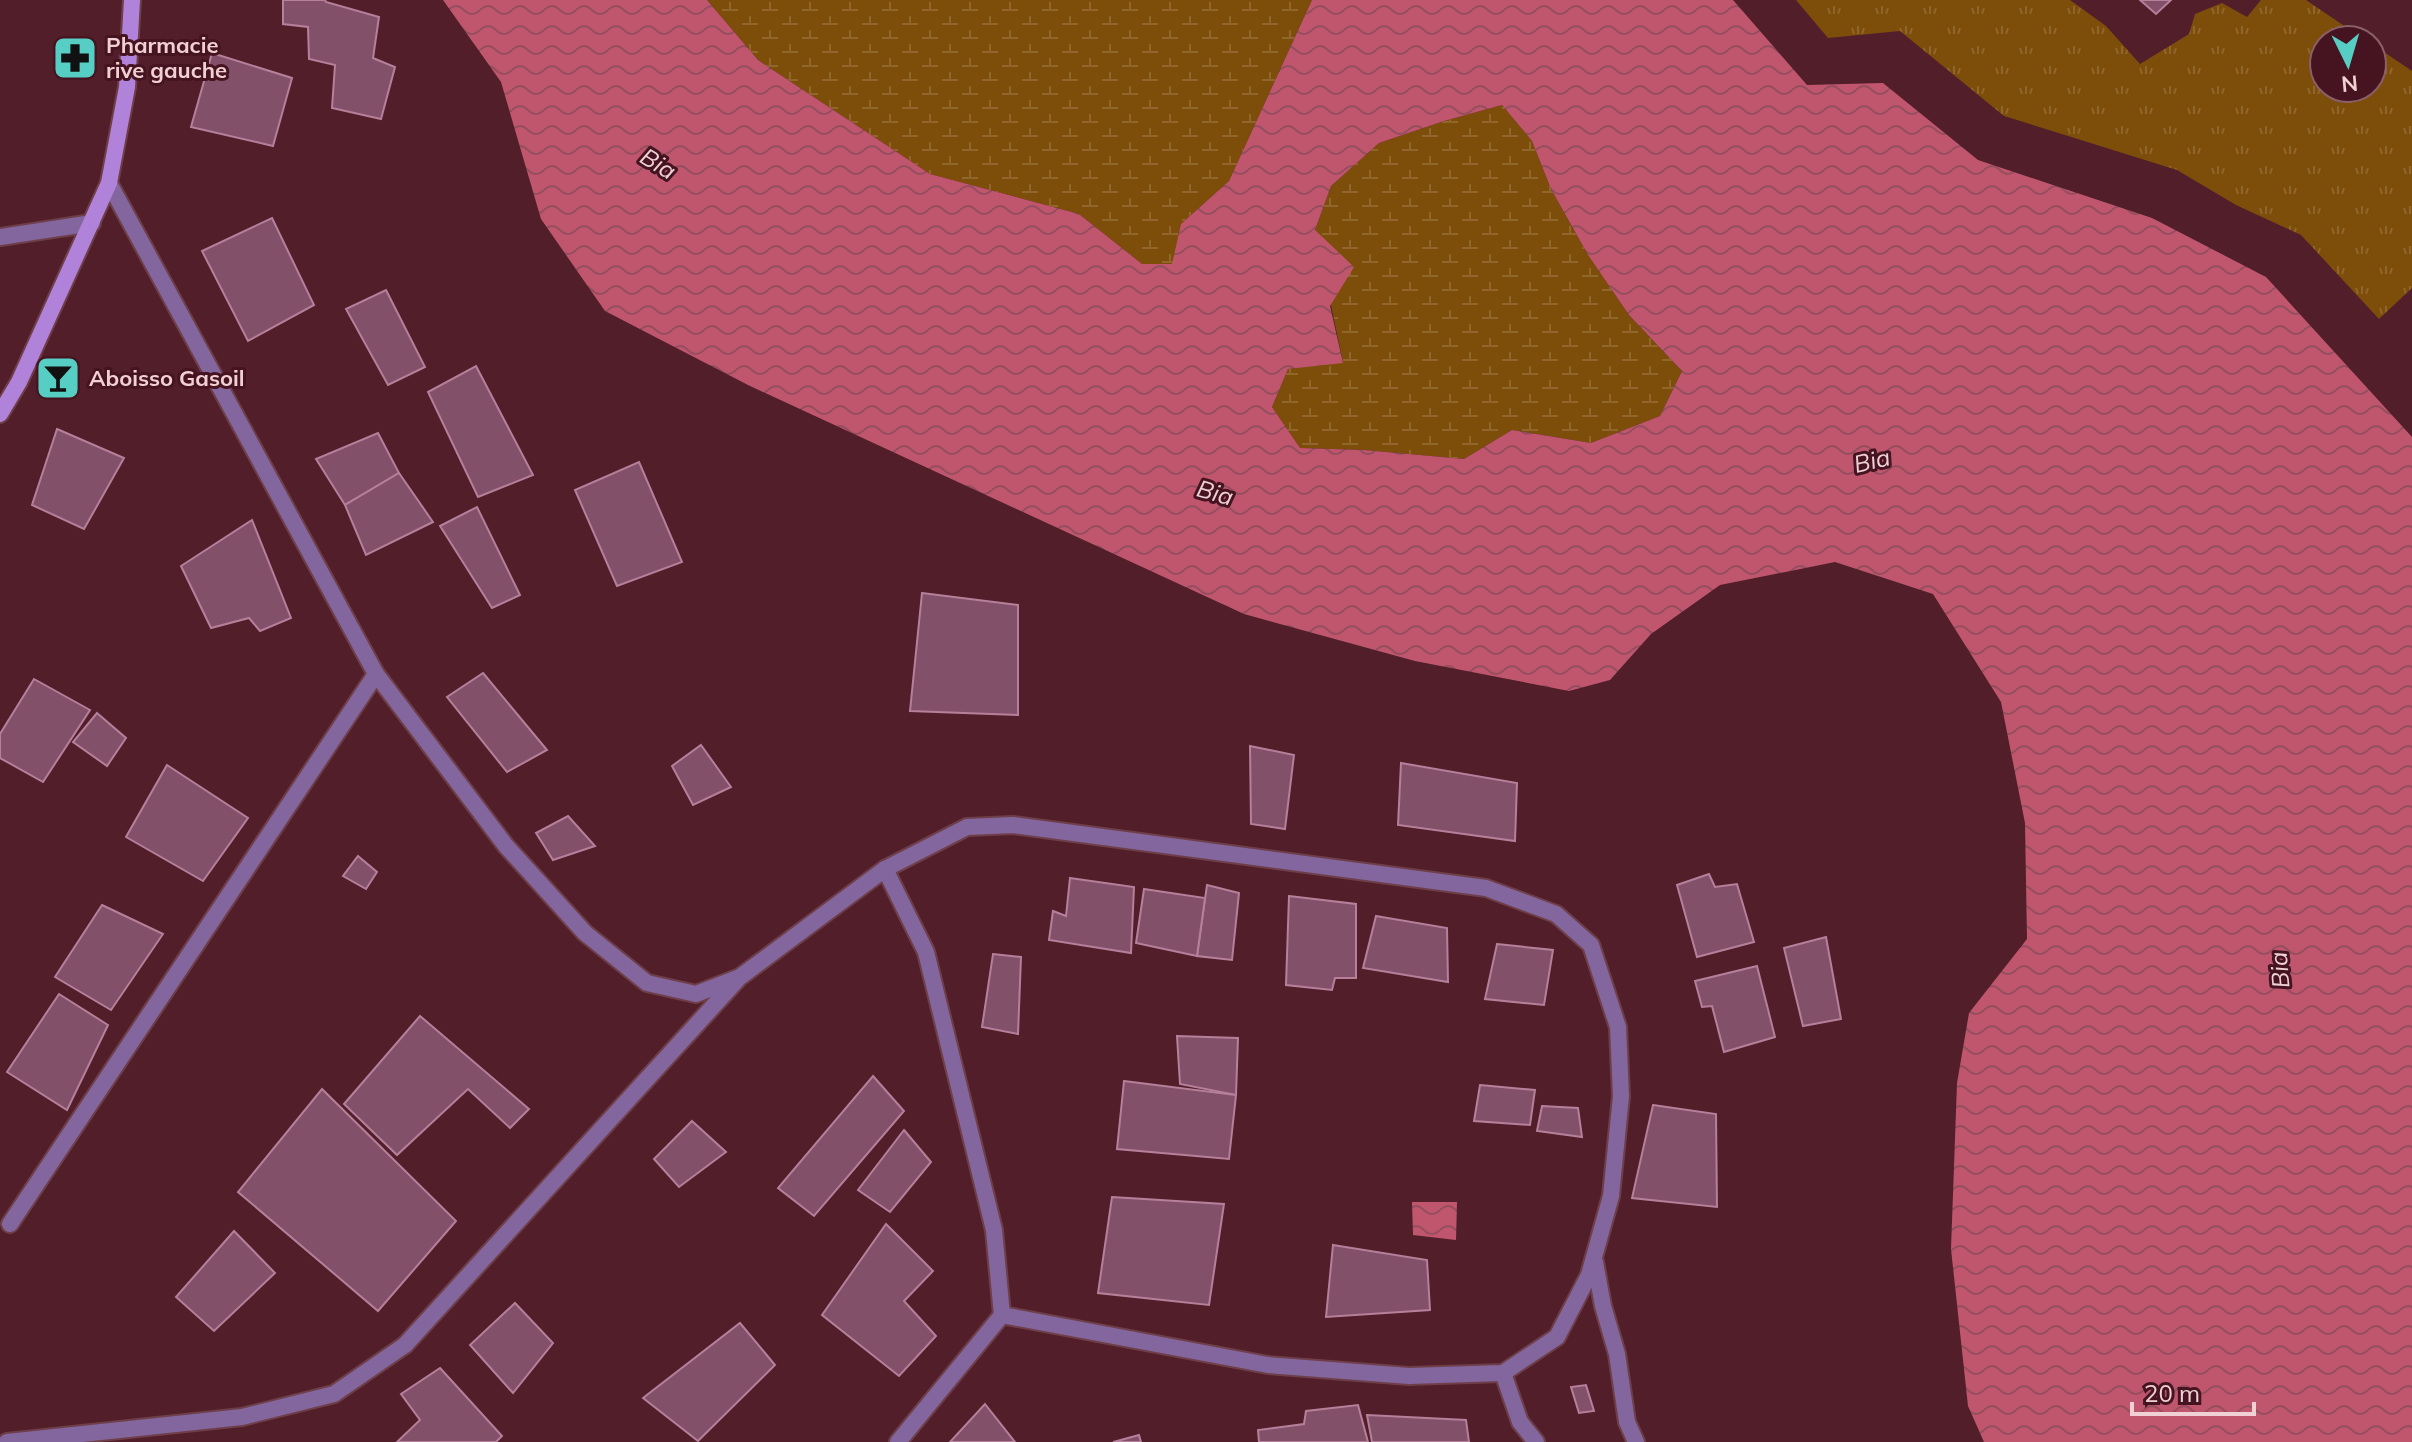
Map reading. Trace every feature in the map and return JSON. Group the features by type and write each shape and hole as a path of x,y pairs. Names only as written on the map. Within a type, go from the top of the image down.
{"street":[{"path":"0,414 19,382 109,183 127,87 132,0"},
{"path":"109,183 376,674 506,846 585,933 647,983 696,994 740,977"},
{"path":"0,237 92,223"},
{"path":"10,1224 376,674"},
{"path":"7,1442 242,1417 334,1394 405,1345 740,977 885,869 967,827 1013,825 1486,888 1556,914 1591,945 1618,1027 1621,1096 1611,1196 1589,1275 1557,1337 1503,1373 1409,1376 1268,1365 1002,1315"},
{"path":"885,869 926,952 994,1230 1002,1315 898,1442"},
{"path":"1595,1257 1603,1306 1617,1354 1627,1422 1636,1442"},
{"path":"1503,1373 1520,1422 1536,1442"}],"green space":[{"path":"707,0 1312,0 1229,181 1181,224 1173,264 1142,264 1079,214 930,174 758,60"},
{"path":"1796,0 2070,0 2106,26 2140,64 2189,34 2195,14 2222,3 2247,17 2261,0 2306,0 2341,24 2308,24 2308,104 2388,104 2388,55 2412,71 2412,288 2379,319 2301,235 2236,205 2177,170 2004,116 1900,31 1828,38"},
{"path":"1502,105 1532,141 1551,189 1588,255 1629,315 1682,371 1660,416 1591,443 1512,430 1464,459 1300,448 1272,407 1288,369 1343,362 1315,230 1331,186 1379,143"}],"water":[{"name":"Bia","path":"443,0 707,0 758,60 930,174 1079,214 1142,264 1172,264 1181,224 1229,181 1312,0 1733,0 1807,85 1883,83 1978,160 2152,218 2266,277 2412,437 2412,1442 1984,1442 1968,1406 1951,1249 1957,1083 1969,1013 2027,939 2025,823 2001,702 1933,594 1835,562 1720,585 1651,634 1610,680 1569,691 1415,661 1244,614 748,385 605,311 541,219 501,82","holes":["1502,105 1532,141 1551,189 1588,255 1629,315 1682,371 1660,416 1591,443 1512,430 1464,459 1300,448 1272,407 1288,369 1343,363 1330,306 1354,267 1315,230 1331,186 1379,143"]},
{"path":"1412,1202 1457,1202 1456,1240 1413,1235"}],"building":[{"path":"283,0 325,0 379,17 373,58 395,67 381,119 332,108 335,65 309,59 308,27 283,24"},
{"path":"2140,0 2171,0 2156,14"},
{"path":"212,53 292,78 273,146 191,127"},
{"path":"272,218 314,305 248,341 202,251"},
{"path":"386,290 425,367 388,385 346,309"},
{"path":"476,366 533,475 478,497 428,392"},
{"path":"57,429 124,458 84,529 32,505"},
{"path":"378,433 399,473 345,505 316,459"},
{"path":"639,462 682,562 617,586 575,490"},
{"path":"399,473 433,522 366,555 345,505"},
{"path":"477,507 520,595 492,608 440,526"},
{"path":"252,520 291,618 260,631 249,618 211,628 181,566"},
{"path":"922,593 1018,605 1018,715 910,711"},
{"path":"483,673 547,750 507,772 447,697"},
{"path":"34,679 90,710 43,782 0,758 0,734"},
{"path":"97,713 126,738 107,766 73,742"},
{"path":"701,745 731,787 693,805 672,766"},
{"path":"1250,746 1294,755 1285,829 1251,824"},
{"path":"1401,763 1517,783 1515,841 1398,825"},
{"path":"167,765 248,818 203,881 126,837"},
{"path":"568,816 595,846 553,860 536,833"},
{"path":"358,856 377,872 366,889 343,876"},
{"path":"1709,874 1715,887 1737,884 1754,942 1697,957 1677,885"},
{"path":"1070,878 1134,887 1131,953 1049,940 1053,911 1066,916"},
{"path":"1207,885 1239,893 1232,960 1197,956"},
{"path":"1144,889 1205,898 1197,956 1136,943"},
{"path":"1289,896 1356,904 1356,978 1335,978 1332,990 1286,985"},
{"path":"102,905 163,934 111,1010 55,977"},
{"path":"1376,916 1447,928 1448,982 1363,968"},
{"path":"1826,937 1841,1019 1803,1026 1784,948"},
{"path":"1497,944 1553,950 1544,1005 1485,999"},
{"path":"993,954 1021,957 1018,1034 982,1027"},
{"path":"1757,966 1775,1037 1724,1052 1712,1006 1702,1007 1695,981"},
{"path":"59,994 108,1025 67,1110 7,1072"},
{"path":"420,1016 529,1109 510,1128 468,1089 397,1155 344,1104"},
{"path":"1177,1036 1238,1038 1236,1095 1180,1084"},
{"path":"873,1076 904,1111 814,1216 778,1188"},
{"path":"1124,1081 1236,1095 1229,1159 1117,1149"},
{"path":"1480,1085 1535,1090 1530,1125 1474,1121"},
{"path":"322,1089 456,1221 378,1311 238,1192"},
{"path":"1653,1105 1716,1114 1717,1207 1632,1198"},
{"path":"1542,1106 1578,1108 1582,1137 1537,1131"},
{"path":"692,1121 726,1152 679,1187 654,1159"},
{"path":"904,1130 931,1162 890,1212 858,1190"},
{"path":"1112,1197 1224,1204 1209,1305 1098,1293"},
{"path":"886,1224 933,1271 904,1301 936,1336 899,1376 822,1315"},
{"path":"234,1231 275,1273 214,1331 176,1297"},
{"path":"1333,1245 1427,1260 1430,1310 1326,1317"},
{"path":"515,1303 553,1343 513,1393 470,1345"},
{"path":"740,1323 775,1365 698,1441 643,1398"},
{"path":"440,1368 502,1436 496,1442 397,1442 420,1420 401,1394"},
{"path":"1586,1385 1594,1411 1579,1413 1571,1387"},
{"path":"985,1404 1015,1442 950,1442"},
{"path":"1358,1405 1368,1442 1259,1442 1258,1430 1304,1424 1306,1411"},
{"path":"1367,1415 1466,1420 1469,1442 1372,1442"},
{"path":"1139,1435 1141,1442 1113,1442 1117,1441"}],"place":[{"name":"Pharmacie rive gauche","path":"75,58"},
{"name":"Aboisso Gasoil","path":"58,378"}]}
